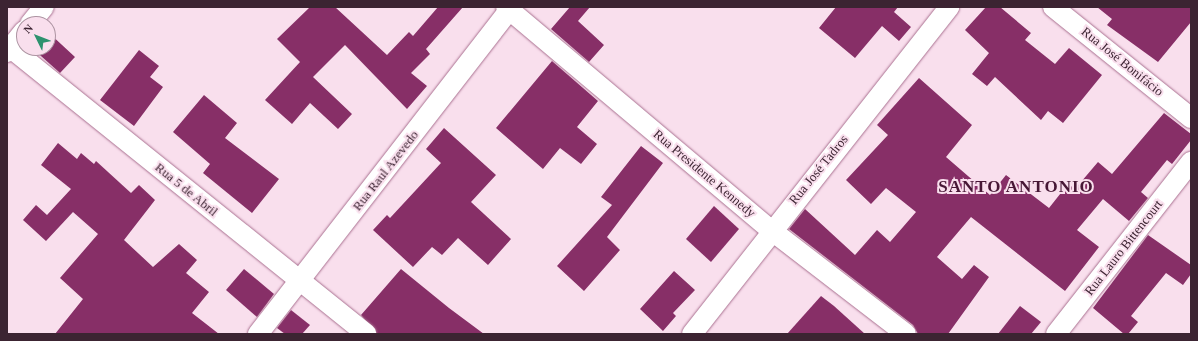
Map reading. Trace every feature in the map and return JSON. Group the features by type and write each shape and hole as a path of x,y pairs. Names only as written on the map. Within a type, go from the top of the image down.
{"street":[{"path":"37,16 44,7"},
{"name":"Rua José Tadros","path":"692,334 771,230 949,7"},
{"name":"Rua José Bonifácio","path":"1053,7 1191,118"},
{"name":"Rua Presidente Kennedy","path":"509,8 771,230 906,334"},
{"name":"Rua Raul Azevedo","path":"258,334 300,282 509,8"},
{"path":"8,48 16,40"},
{"name":"Rua 5 de Abril","path":"8,48 366,334"},
{"name":"Rua Lauro Bittencourt","path":"1056,334 1191,162"}],"building":[{"path":"310,7 335,7 387,55 409,32 413,36 438,7 463,7 426,49 430,54 411,73 427,86 407,109 345,45 313,77 352,114 338,129 310,103 292,124 265,100 300,62 277,39"},
{"path":"570,7 590,7 578,21 604,45 589,62 551,29"},
{"path":"836,7 898,7 894,12 911,27 899,41 882,26 855,58 819,28"},
{"path":"986,7 1000,7 1031,33 1025,40 1055,64 1069,48 1102,75 1063,123 1048,111 1041,120 995,77 987,86 972,74 989,53 965,30"},
{"path":"1097,7 1191,7 1191,22 1158,62 1107,25 1112,19"},
{"path":"56,39 75,57 60,73 41,56 56,56"},
{"path":"139,50 159,66 150,77 163,87 134,126 100,100"},
{"path":"552,61 598,101 577,127 597,144 581,164 560,148 543,169 496,128"},
{"path":"919,78 972,125 946,157 990,195 1006,175 1049,208 1068,184 1075,189 1098,162 1112,174 1164,113 1191,134 1191,140 1172,164 1167,160 1141,192 1148,198 1129,221 1103,199 1077,230 1099,247 1065,291 971,217 937,257 962,279 974,265 989,277 948,334 918,334 913,325 789,229 805,209 855,255 877,230 890,242 916,212 886,188 871,204 846,180 888,135 877,125"},
{"path":"204,95 237,123 225,138 279,179 252,213 203,173 210,164 173,132"},
{"path":"444,128 496,175 471,202 511,239 488,265 458,238 442,255 432,247 413,267 373,230 387,215 390,218 441,163 426,149"},
{"path":"58,143 77,159 81,153 94,164 96,161 131,193 139,185 155,200 124,240 153,267 179,244 197,260 186,273 209,292 192,313 219,334 55,334 83,299 60,278 98,234 73,212 46,241 23,220 36,205 47,215 71,189 41,165"},
{"path":"641,146 663,163 607,237 620,250 584,291 557,266 612,205 601,197"},
{"path":"714,206 739,229 711,262 686,239"},
{"path":"1148,235 1191,265 1191,274 1183,285 1166,273 1131,316 1138,322 1128,334 1124,334 1093,308"},
{"path":"244,269 274,294 257,317 226,290"},
{"path":"401,269 484,334 377,334 361,315"},
{"path":"674,271 695,290 673,313 676,316 663,331 640,309"},
{"path":"821,296 834,306 865,334 787,334"},
{"path":"1020,306 1041,322 1031,334 998,334"},
{"path":"291,310 310,325 302,334 285,334 277,328"}],"district":[{"name":"SANTO ANTONIO","path":"1016,187"}]}
